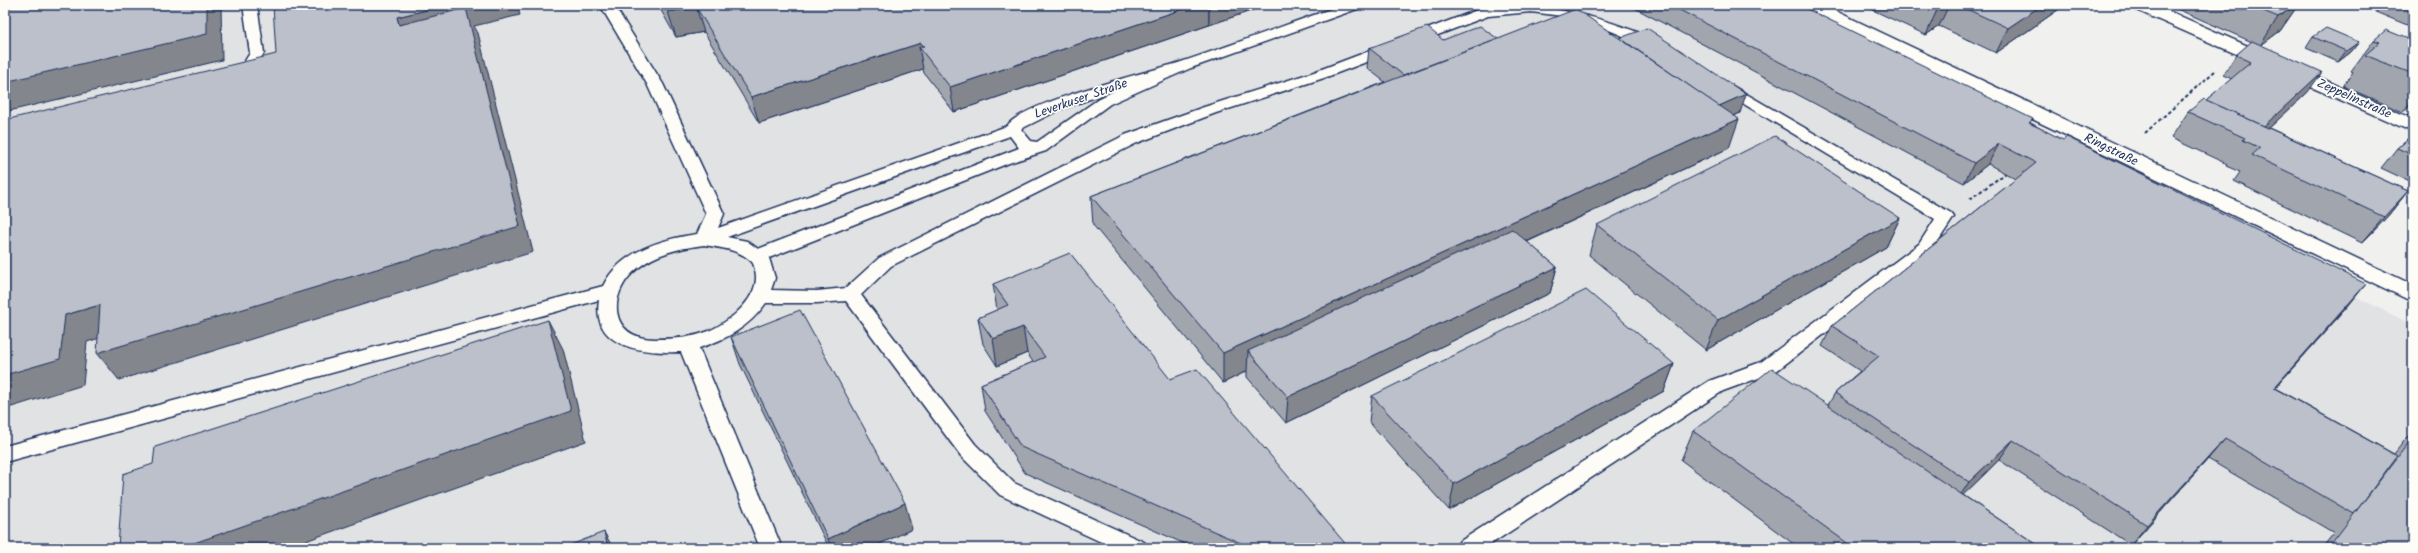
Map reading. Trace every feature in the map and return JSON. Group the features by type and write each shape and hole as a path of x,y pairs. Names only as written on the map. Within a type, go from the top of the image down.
{"main road":[{"name":"Ringstraße","path":"1809,5 2413,294"},
{"name":"Zeppelinstraße","path":"2140,5 2240,48 2413,126"}],"lane":[{"path":"224,76 248,67 257,53 250,5"},
{"path":"607,5 655,84 715,214 704,239"},
{"name":"Leverkuser Straße","path":"704,239 1013,130 1015,126 1043,110 1077,98 1186,65 1355,5"},
{"path":"762,296 817,297 851,294 885,262 1131,139 1202,113 1319,75 1485,12 1513,6 1540,6 1565,9 1652,43 1665,51"},
{"name":"Leverkuser Straße","path":"757,256 996,162 1040,147 1105,101 1186,65"},
{"path":"1467,548 1716,386 1768,367 1924,248 1945,218 1713,80"},
{"path":"1013,130 1026,146 1040,147"},
{"path":"704,239 735,242 757,256 764,267 766,281 762,296 751,312 734,326 712,338 688,345 662,347 639,344 621,336 610,323 606,308 609,291 618,277 631,265 647,254 665,246 704,239"},
{"path":"5,454 609,291"},
{"path":"851,294 968,450 1007,489 1136,548"},
{"path":"688,345 771,548"}],"path":[{"path":"2149,129 2240,48"},
{"path":"1945,218 2006,173"}],"shaded area":[{"path":"5,5 1766,5 2413,325 2413,548 5,548"}],"building":[{"path":"5,5 207,5 207,34 5,82"},
{"path":"273,5 447,5 397,17 399,25 466,8 520,226 97,353 100,305 65,315 60,359 5,375 5,120 276,54"},
{"path":"664,5 1195,5 950,87 919,47 924,46 921,43 751,97 696,7 668,12"},
{"path":"1670,5 1799,5 2033,119 2029,123 2063,140 2067,137 2366,284 2274,388 2397,456 2354,514 2225,439 2147,525 2013,440 1969,482 1835,393 1879,356 1832,326 2036,163 1999,144 1974,163"},
{"path":"1925,5 1945,5 1937,10"},
{"path":"1958,5 2042,5 2008,28"},
{"path":"2249,5 2296,5 2278,17"},
{"path":"1576,9 1739,119 1223,353 1091,196"},
{"path":"1480,26 1498,39 1403,75 1369,48 1427,27 1443,40"},
{"path":"1647,28 1746,94 1719,106 1620,38"},
{"path":"2326,28 2359,42 2346,51 2313,37"},
{"path":"2386,30 2413,41 2413,74 2365,55 2380,42 2374,40"},
{"path":"2252,41 2322,72 2264,126 2206,100 2251,62 2236,55"},
{"path":"2204,99 2408,191 2384,217 2252,155 2260,148 2243,140 2245,138 2188,112"},
{"path":"2413,134 2413,155 2397,148"},
{"path":"1775,136 1900,218 1718,320 1597,225"},
{"path":"1512,229 1557,267 1288,397 1248,351"},
{"path":"1070,253 1170,379 1197,369 1349,548 1252,548 1021,447 981,384 1045,357 1023,327 993,339 978,318 1008,305 993,284"},
{"path":"1586,290 1674,364 1454,484 1372,396"},
{"path":"800,310 905,503 828,539 731,337"},
{"path":"548,320 571,411 180,548 118,548 123,474 153,464 155,447"},
{"path":"1772,368 2042,548 1854,548 1693,431"},
{"path":"2413,437 2413,548 2328,548"},
{"path":"604,532 608,548 563,548"},
{"path":"1407,545 1416,548 1406,548"}]}
